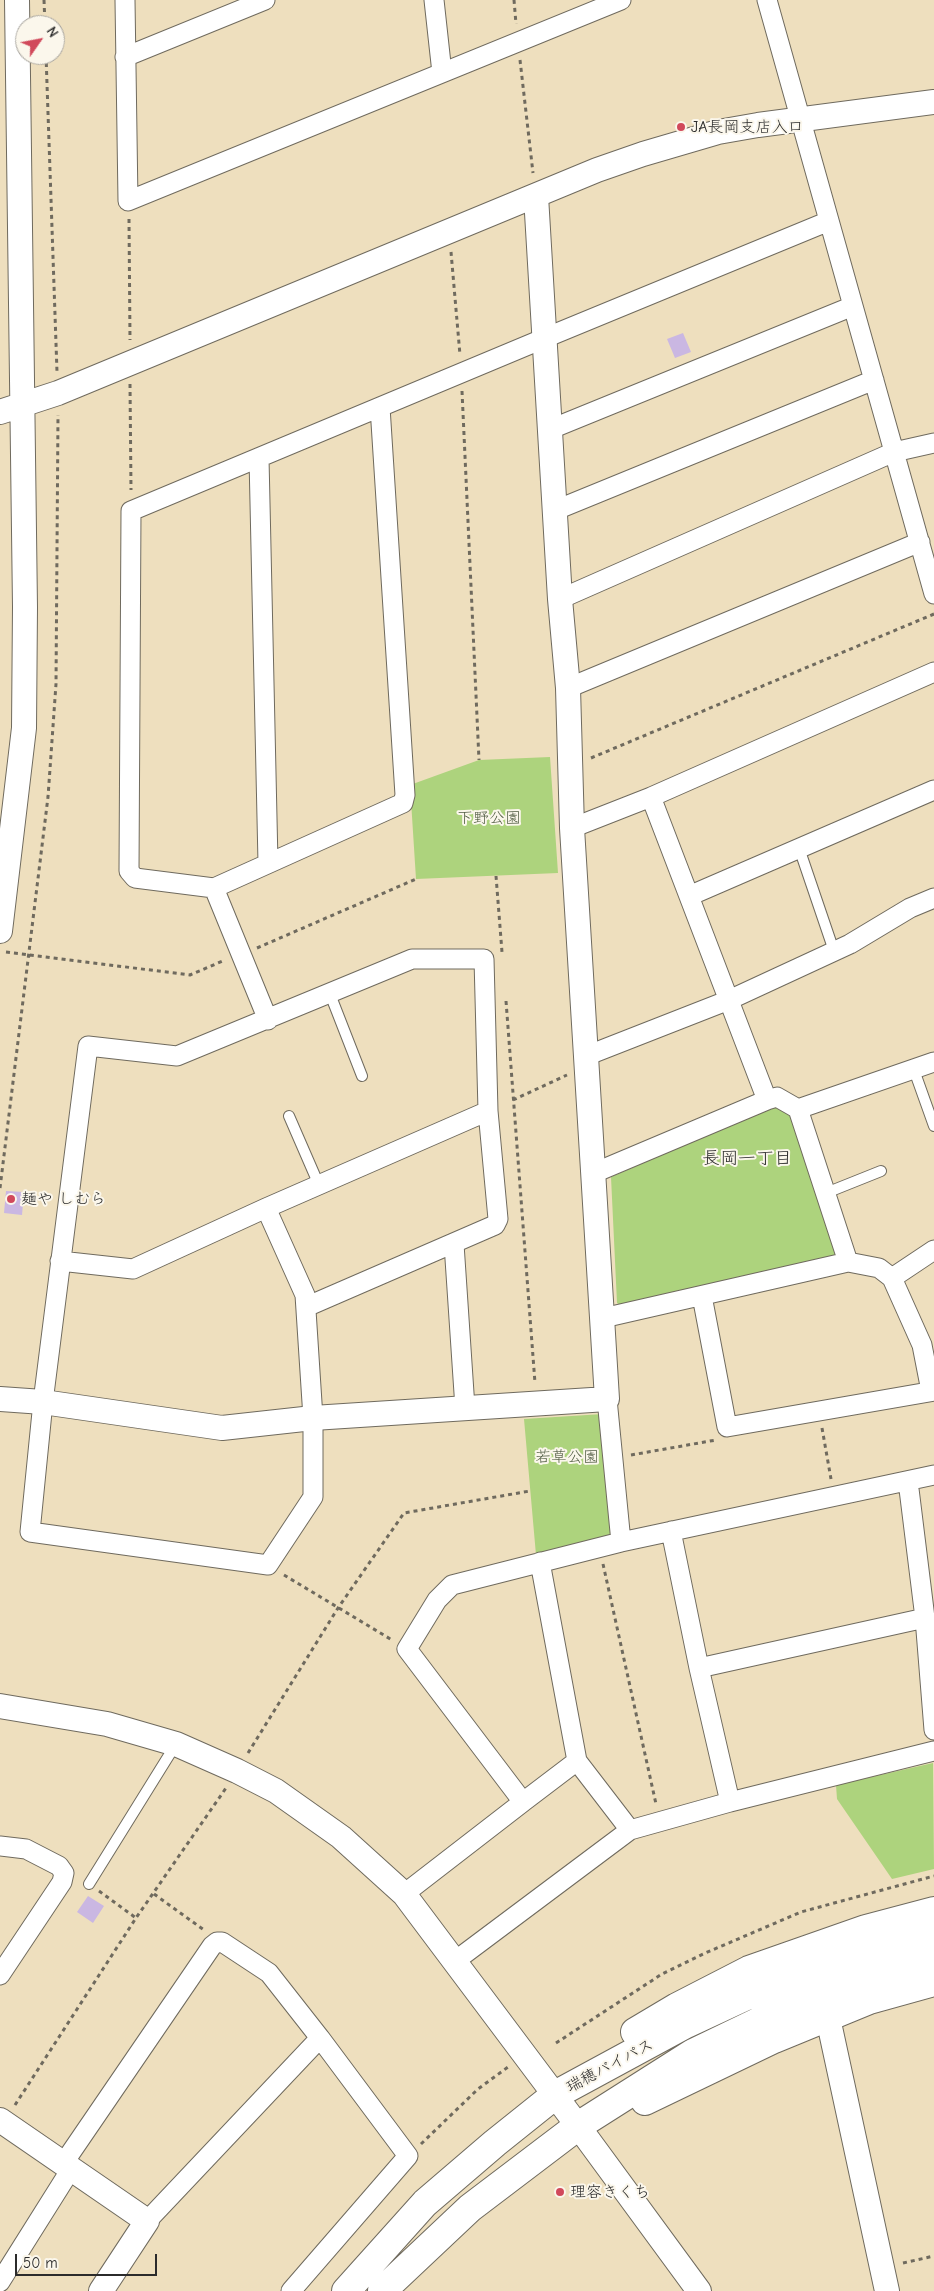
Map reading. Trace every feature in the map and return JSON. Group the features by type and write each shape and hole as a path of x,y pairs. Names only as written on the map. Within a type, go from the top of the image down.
{"highway":[{"path":"555,2095 612,2047 724,1981 773,1960 813,1946 934,1911"},
{"name":"瑞穂バイパス","path":"346,2291 425,2202 555,2095 686,2024 744,1997 882,1949 934,1936"},
{"name":"瑞穂バイパス","path":"382,2291 470,2208 578,2126 693,2053 818,1995 904,1968 934,1961"},
{"path":"578,2126 627,2110 774,2039 869,2000 934,1982"}],"street":[{"path":"0,931 24,728 11,409 17,0"},
{"path":"125,0 128,201 518,42 597,5 621,0"},
{"path":"125,57 265,0"},
{"path":"434,0 442,73"},
{"path":"767,0 934,594"},
{"path":"11,409 130,363 597,170 718,132 801,118 934,102"},
{"path":"536,196 546,338 560,599 568,688 572,828 586,1061 608,1399 621,1542"},
{"path":"380,407 405,795 403,803 396,808 214,888 135,878 129,870 131,511 461,373 829,221"},
{"path":"551,429 853,306"},
{"path":"556,510 874,380"},
{"path":"560,599 894,452 934,443"},
{"path":"259,458 268,863"},
{"path":"568,688 920,542"},
{"path":"572,828 652,797 934,672"},
{"path":"690,896 934,790"},
{"path":"652,797 767,1100"},
{"path":"214,888 268,1020"},
{"path":"586,1061 729,1000 850,944 910,908 934,898"},
{"path":"266,1208 305,1295 313,1418 313,1497 268,1566 30,1532 43,1402 88,1046 177,1056 412,959 484,959 488,1111 498,1219 495,1225 490,1229 306,1307"},
{"path":"798,1109 934,1062"},
{"path":"594,1173 777,1097 798,1109 848,1262"},
{"path":"60,1261 133,1269 266,1208 488,1111"},
{"path":"454,1244 465,1408"},
{"path":"892,1278 934,1250"},
{"path":"603,1318 848,1262 879,1268 892,1278 922,1346 933,1391 727,1426 702,1296"},
{"path":"0,1398 43,1402 222,1428 313,1418 608,1399"},
{"path":"523,1802 407,1649 437,1600 452,1585 599,1547 934,1474"},
{"path":"908,1481 925,1618 934,1730"},
{"path":"671,1531 699,1668 730,1802"},
{"path":"540,1562 577,1761 630,1830"},
{"path":"699,1668 925,1618"},
{"path":"0,1706 107,1724 176,1744 237,1771 276,1792 341,1837 404,1894 456,1961 699,2291"},
{"path":"456,1961 630,1830 730,1802 934,1751"},
{"path":"404,1894 577,1761"},
{"path":"0,1846 26,1849 59,1866 64,1873 62,1882 0,1975"},
{"path":"0,2282 67,2166 212,1946 217,1942 222,1942 269,1973 408,2156 291,2291"},
{"path":"828,2018 886,2291"},
{"path":"101,2291 146,2222 320,2038"},
{"path":"1,2123 67,2166 146,2222"}],"lane":[{"path":"799,848 834,951"},
{"path":"330,994 362,1076"},
{"path":"914,1070 934,1126"},
{"path":"288,1116 319,1185"},
{"path":"826,1193 881,1171"},
{"path":"89,1884 176,1744"}],"path":[{"path":"44,0 45,15"},
{"path":"514,0 536,196"},
{"path":"128,201 131,511"},
{"path":"449,231 461,373 479,760"},
{"path":"570,767 934,614"},
{"path":"496,876 502,954"},
{"path":"0,952 190,974 416,879"},
{"path":"505,993 536,1404"},
{"path":"513,1100 586,1061"},
{"path":"821,1421 835,1496"},
{"path":"599,1547 660,1822"},
{"path":"268,1566 407,1649"},
{"path":"556,2043 662,1974 703,1954 801,1912 934,1876"},
{"path":"154,1894 222,1942"},
{"path":"408,2156 478,2089 524,2054"},
{"path":"882,2267 934,2256"}],"green space":[{"name":"下野公園","path":"550,757 558,873 416,879 410,785 479,760"},
{"path":"779,1104 789,1108 839,1253 835,1261 624,1308 617,1303 611,1177"},
{"name":"若草公園","path":"603,1414 612,1529 608,1539 536,1555 524,1419"},
{"path":"933,1763 934,1869 892,1879 837,1799 836,1785"}],"building":[{"path":"683,333 691,352 675,358 667,339"},
{"path":"6,1191 24,1192 22,1215 4,1213"},
{"path":"88,1896 104,1906 93,1923 77,1912"}],"place":[{"name":"JA長岡支店入口","path":"681,127"},
{"name":"麺や しむら","path":"11,1199"},
{"name":"理容きくち","path":"560,2192"}],"district":[{"name":"長岡一丁目","path":"747,1159"}]}
